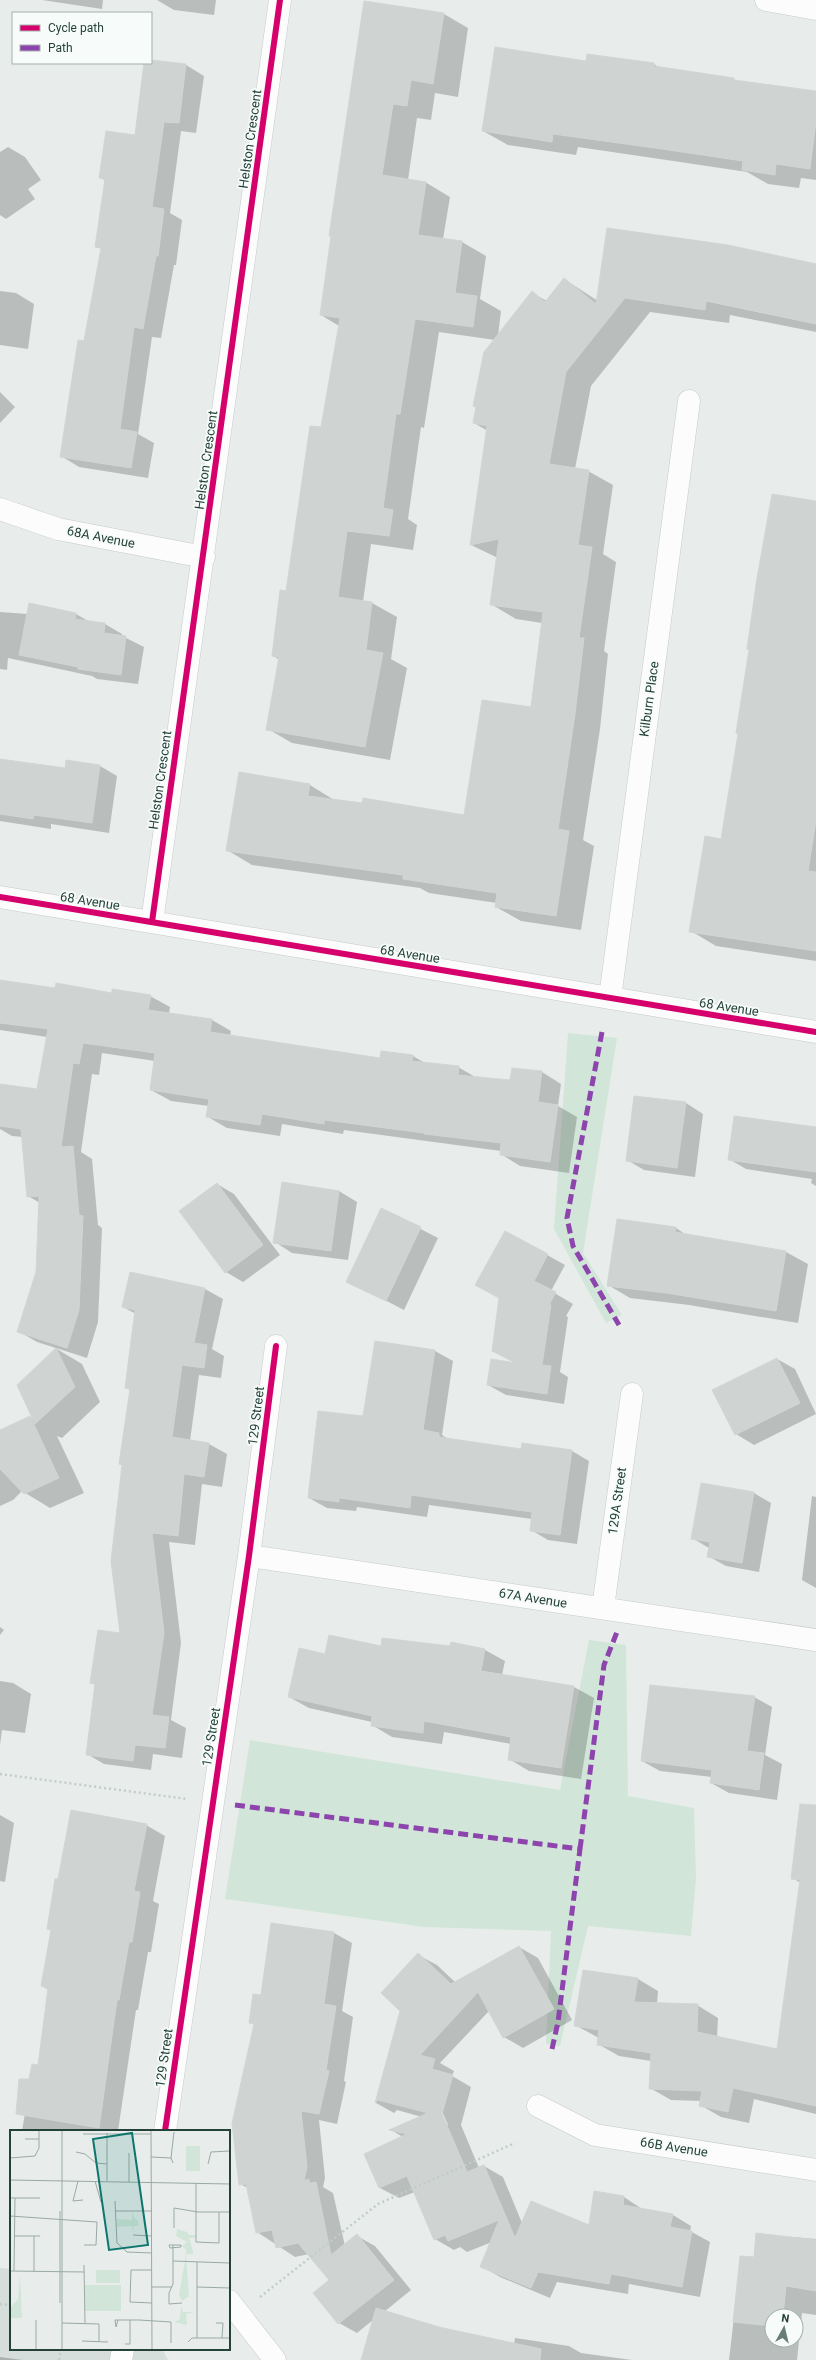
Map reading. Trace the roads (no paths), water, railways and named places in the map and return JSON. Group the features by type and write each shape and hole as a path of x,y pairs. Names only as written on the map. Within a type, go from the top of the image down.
{"street":[{"name":"Helston Crescent","path":"152,922 204,557 280,0"},
{"path":"766,0 816,9"},
{"name":"Kilburn Place","path":"610,998 689,401"},
{"name":"68A Avenue","path":"0,509 58,529 204,557"},
{"name":"68 Avenue","path":"0,897 816,1032"},
{"name":"129 Street","path":"165,2130 249,1556 276,1346"},
{"name":"129A Street","path":"603,1608 632,1394"},
{"name":"67A Avenue","path":"249,1556 816,1640"},
{"name":"66B Avenue","path":"538,2106 595,2135 816,2170"},
{"path":"234,2307 275,2360"},
{"path":"121,2360 123,2350"}]}
